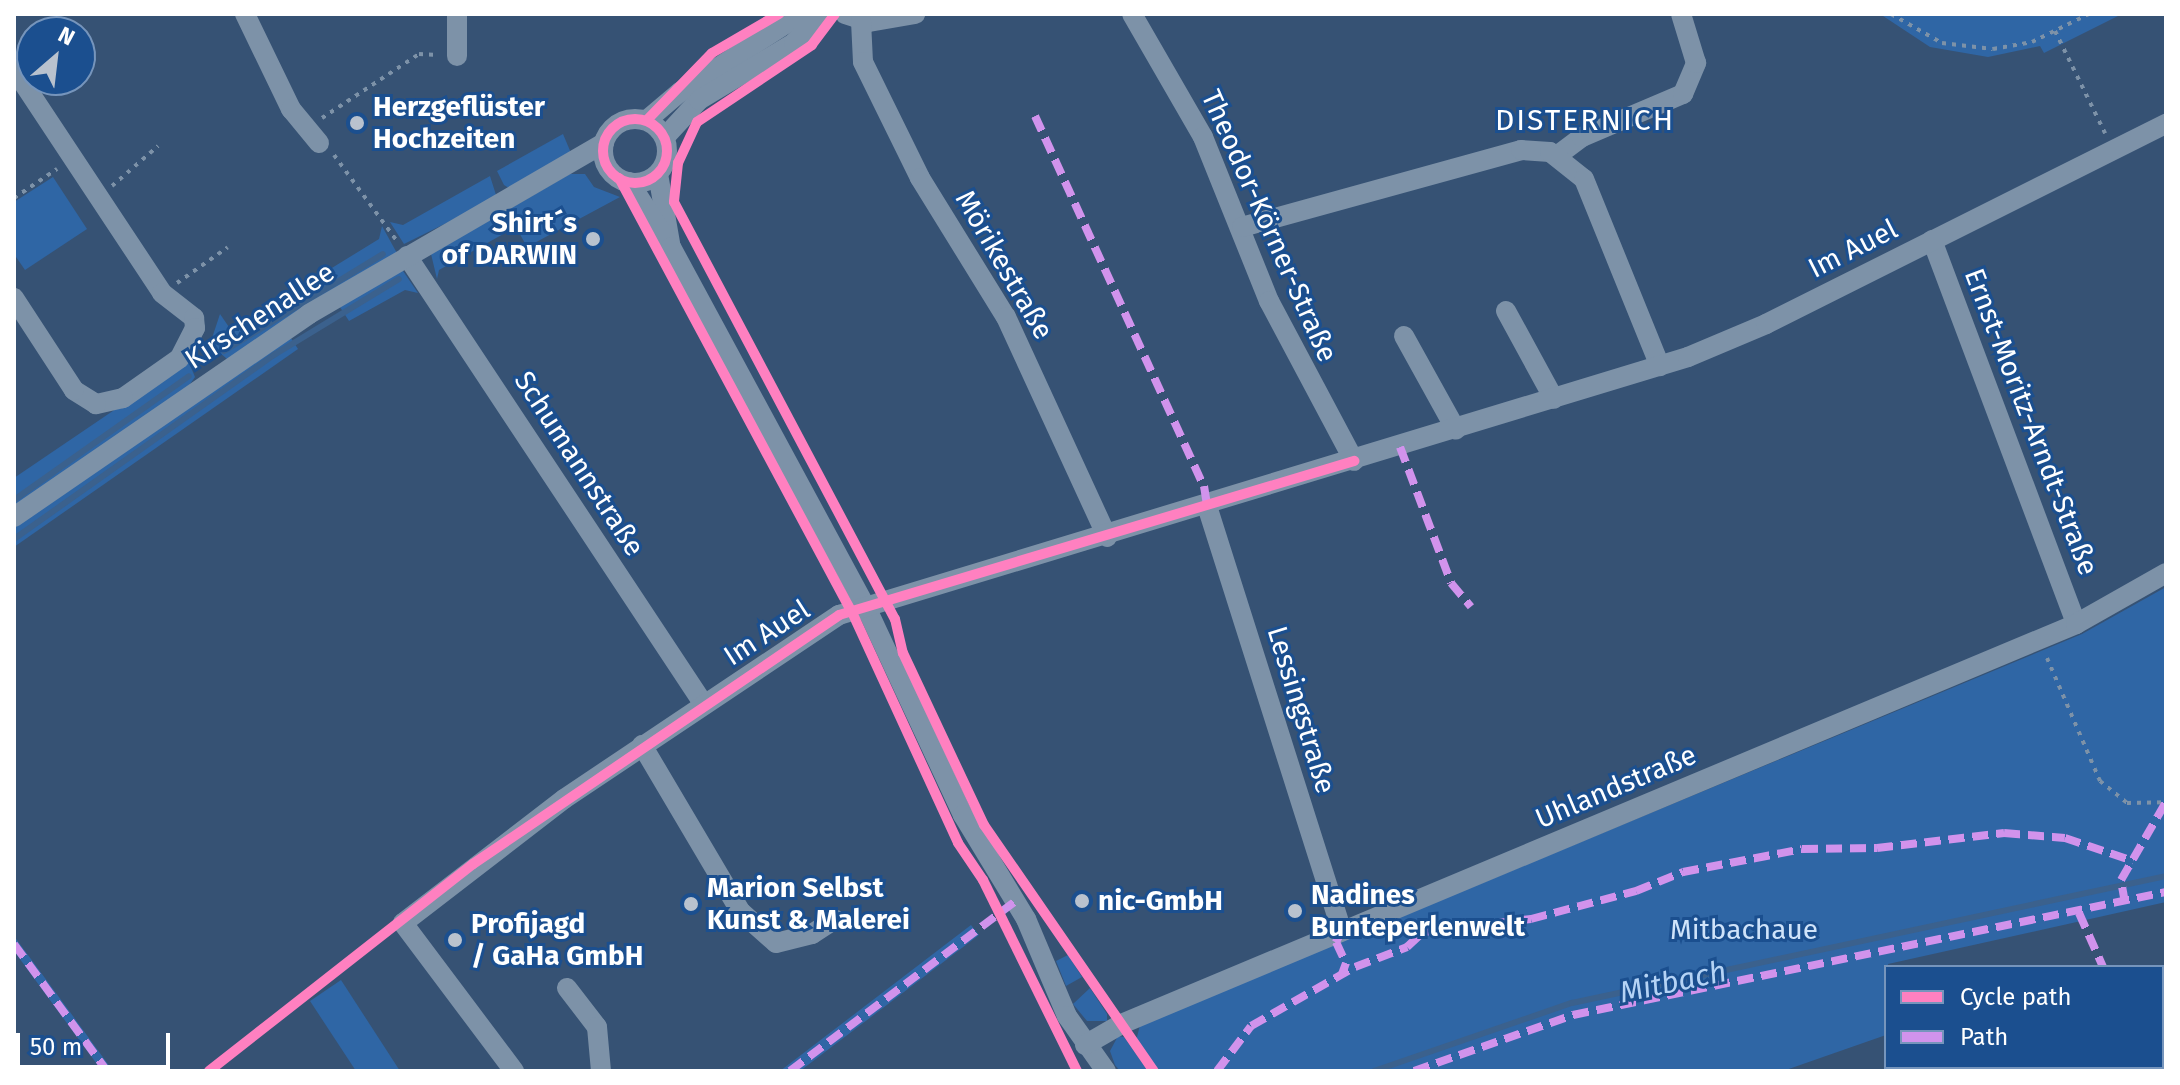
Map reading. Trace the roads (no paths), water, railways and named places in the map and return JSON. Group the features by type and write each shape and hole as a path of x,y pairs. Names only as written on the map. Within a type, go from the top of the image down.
{"street":[{"path":"245,14 271,72 312,136"},
{"path":"457,14 457,56"},
{"path":"801,14 680,92 647,120 623,121 604,143 620,177 671,247 866,607 956,802 1026,919 1060,1002 1085,1045 1106,1071"},
{"path":"665,137 699,100 794,43 820,14"},
{"path":"853,18 915,14"},
{"name":"Theodor-Körner-Straße","path":"1132,14 1203,137 1286,336 1354,461"},
{"path":"1558,155 1582,137 1683,94 1696,63 1681,14"},
{"name":"Mörikestraße","path":"853,18 863,62 920,178 1006,317 1107,537"},
{"path":"14,69 162,293 194,318 192,338 180,358 123,398 91,403 74,390 14,298"},
{"path":"647,120 665,137 667,157 658,174 671,247"},
{"name":"Im Auel","path":"514,1071 403,923 473,864 703,703 839,615 1107,537 1660,366 1766,324 2166,124"},
{"name":"Kirschenallee","path":"14,517 269,340 407,256 604,143"},
{"path":"1242,227 1521,150 1558,155 1577,170 1590,191 1660,366"},
{"name":"Kirschenallee","path":"547,176 576,169 620,177"},
{"path":"620,177 658,174"},
{"name":"Ernst-Moritz-Arndt-Straße","path":"1932,240 2076,624"},
{"name":"Schumannstraße","path":"407,256 703,703"},
{"path":"1506,311 1554,399"},
{"path":"1404,336 1456,430"},
{"name":"Lessingstraße","path":"1207,506 1342,931"},
{"name":"Uhlandstraße","path":"1085,1045 1119,1025 2076,624 2166,573"},
{"path":"642,745 740,911 776,943 812,934 835,919"},
{"path":"567,988 597,1027 601,1071"}],"waterway":[{"path":"224,351 383,254"},
{"path":"14,539 274,355 399,279"},
{"path":"14,500 189,376"},
{"name":"Mitbach","path":"1374,1071 1572,1003 2166,876"}],"place":[{"name":"Herzgeflüster Hochzeiten","path":"357,123"},
{"name":"Shirt´s of DARWIN","path":"593,239"},
{"name":"nic-GmbH","path":"1082,901"},
{"name":"Marion Selbst Kunst & Malerei","path":"691,904"},
{"name":"Nadines Bunteperlenwelt","path":"1295,911"},
{"name":"Profijagd / GaHa GmbH","path":"455,940"}],"district":[{"name":"DISTERNICH","path":"1585,120"}],"park label":[{"name":"Mitbachaue","path":"1744,930"}]}
